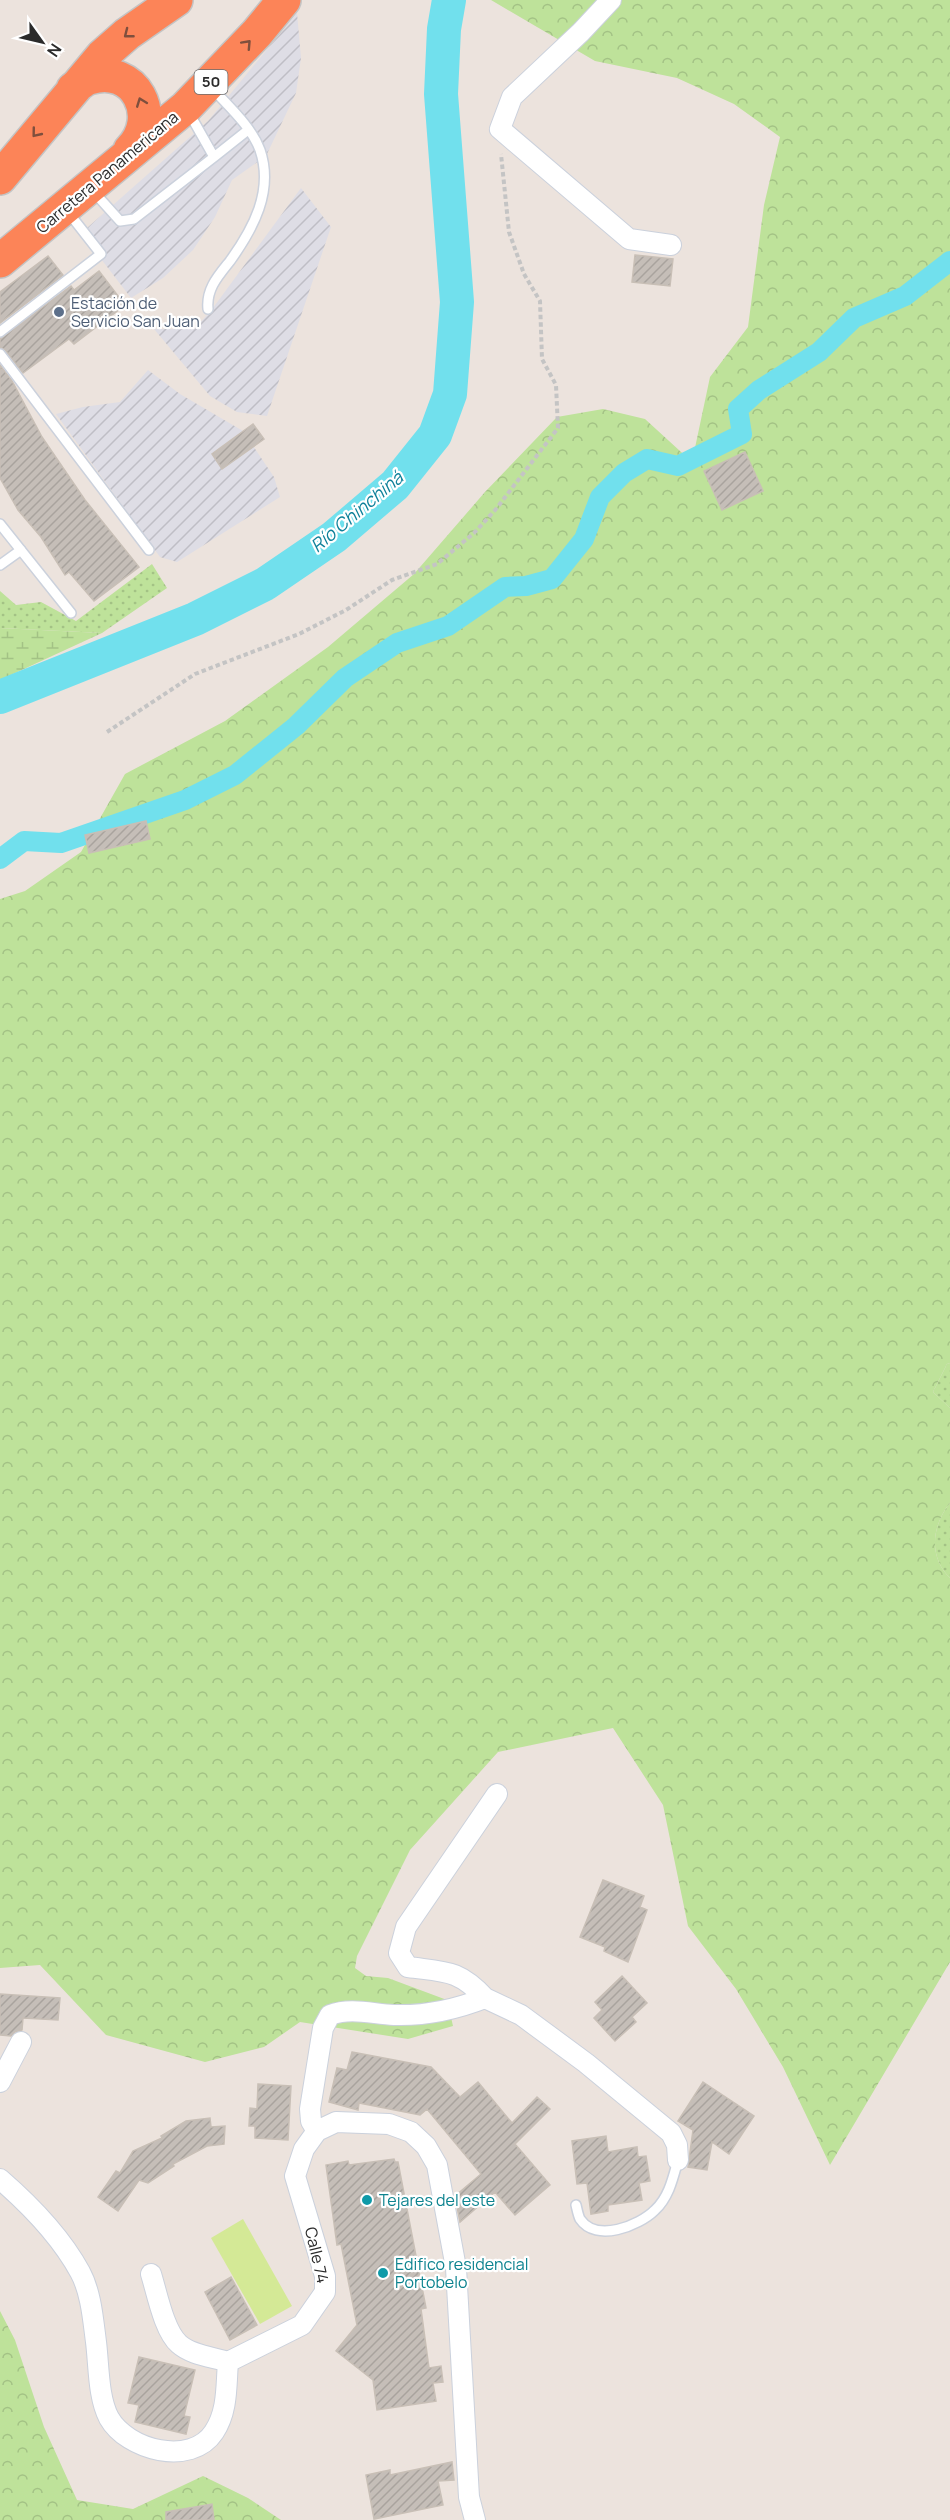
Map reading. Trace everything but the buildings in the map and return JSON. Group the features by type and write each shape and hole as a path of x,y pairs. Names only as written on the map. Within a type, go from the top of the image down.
{"highway":[{"path":"0,178 72,89 102,56 176,0"},
{"name":"Carretera Panamericana","path":"0,261 186,107 257,33 284,0"},
{"path":"72,89 87,79 105,76 122,80 136,91 144,106 145,124 139,141 127,154"}],"street":[{"path":"611,0 581,32 512,97 500,129 629,238 671,245"},
{"path":"497,1794 406,1927 399,1953 408,1967 455,1973 471,1983 485,1998 521,2015 586,2063 671,2133 677,2145 678,2160"},
{"path":"475,2520 469,2497 456,2268 437,2165 426,2146 411,2132 389,2124 336,2122 318,2131 311,2121 310,2109 323,2028 330,2015 343,2010 396,2015 426,2013 467,2005 485,1998"},
{"path":"0,2082 21,2042"},
{"name":"Calle 74","path":"228,2361 302,2325 325,2292 325,2276 295,2176 304,2149 318,2131"},
{"path":"0,2179 20,2196 60,2242 81,2273 92,2311 104,2401 109,2418 123,2435 146,2446 170,2452 195,2448 213,2434 224,2414 228,2361 193,2351 180,2344 170,2332 151,2274"}],"lane":[{"path":"208,309 209,290 249,235 262,197 264,176 260,150 248,130 209,85"},
{"path":"186,107 214,157"},
{"path":"90,187 120,221 134,219 248,130"},
{"path":"0,332 101,254 65,207"},
{"path":"0,354 148,550"},
{"path":"0,524 4,534 21,550 70,613"},
{"path":"0,565 21,550"},
{"path":"576,2205 579,2218 590,2228 609,2231 638,2223 656,2210 670,2189 678,2160"}],"path":[{"path":"107,732 195,674 298,634 346,610 392,580 436,564 474,533 558,428 556,385 542,359 540,301 524,274 509,232 500,129"}],"shaded area":[{"path":"297,13 301,58 296,93 266,156 232,180 215,217 193,250 163,278 131,298 88,242 87,228 208,121"},
{"path":"301,188 331,227 267,416 237,412 210,396 154,329 194,329 210,312"},
{"path":"148,370 180,394 243,431 274,477 280,497 177,562 160,557 56,414 83,407 120,402"}],"green space":[{"path":"491,0 950,0 950,1363 947,1364 933,1392 950,1408 950,1503 939,1521 935,1541 938,1561 950,1578 950,1962 830,2165 783,2067 736,1989 688,1926 663,1805 613,1728 498,1752 410,1850 357,1956 355,1968 366,1976 388,1978 447,2000 453,2026 408,2039 300,2022 264,2047 205,2062 106,2035 40,1965 0,1968 0,899 25,891 81,852 125,774 225,721 328,647 414,574 485,492 557,417 603,409 645,419 692,462 710,377 748,327 764,205 780,137 734,104 677,78 595,61"},
{"path":"152,564 167,588 102,633 0,628 0,591 16,605 41,602 76,621"},
{"path":"0,628 102,633 0,680"},
{"path":"950,1363 950,1408 933,1392 947,1364"},
{"path":"950,1503 950,1578 938,1561 935,1541 939,1521"},
{"path":"243,2219 292,2306 260,2324 211,2238"},
{"path":"0,2311 15,2340 44,2427 77,2500 133,2509 203,2476 248,2498 281,2520 0,2520"}],"waterway":[{"name":"Río Chinchiná","path":"0,697 195,619 265,584 334,537 395,485 435,435 450,394 457,302 441,94 444,29 449,0"},
{"path":"0,859 24,841 61,843 185,800 235,775 296,726 345,678 397,643 448,626 505,587 526,586 552,579 584,539 600,497 624,473 647,459 678,466 742,434 738,409 759,390 819,352 854,318 905,296 950,261"}],"place":[{"name":"Estación de Servicio San Juan","path":"59,312"},
{"name":"Tejares del este","path":"367,2200"},
{"name":"Edifico residencial Portobelo","path":"383,2273"}]}
